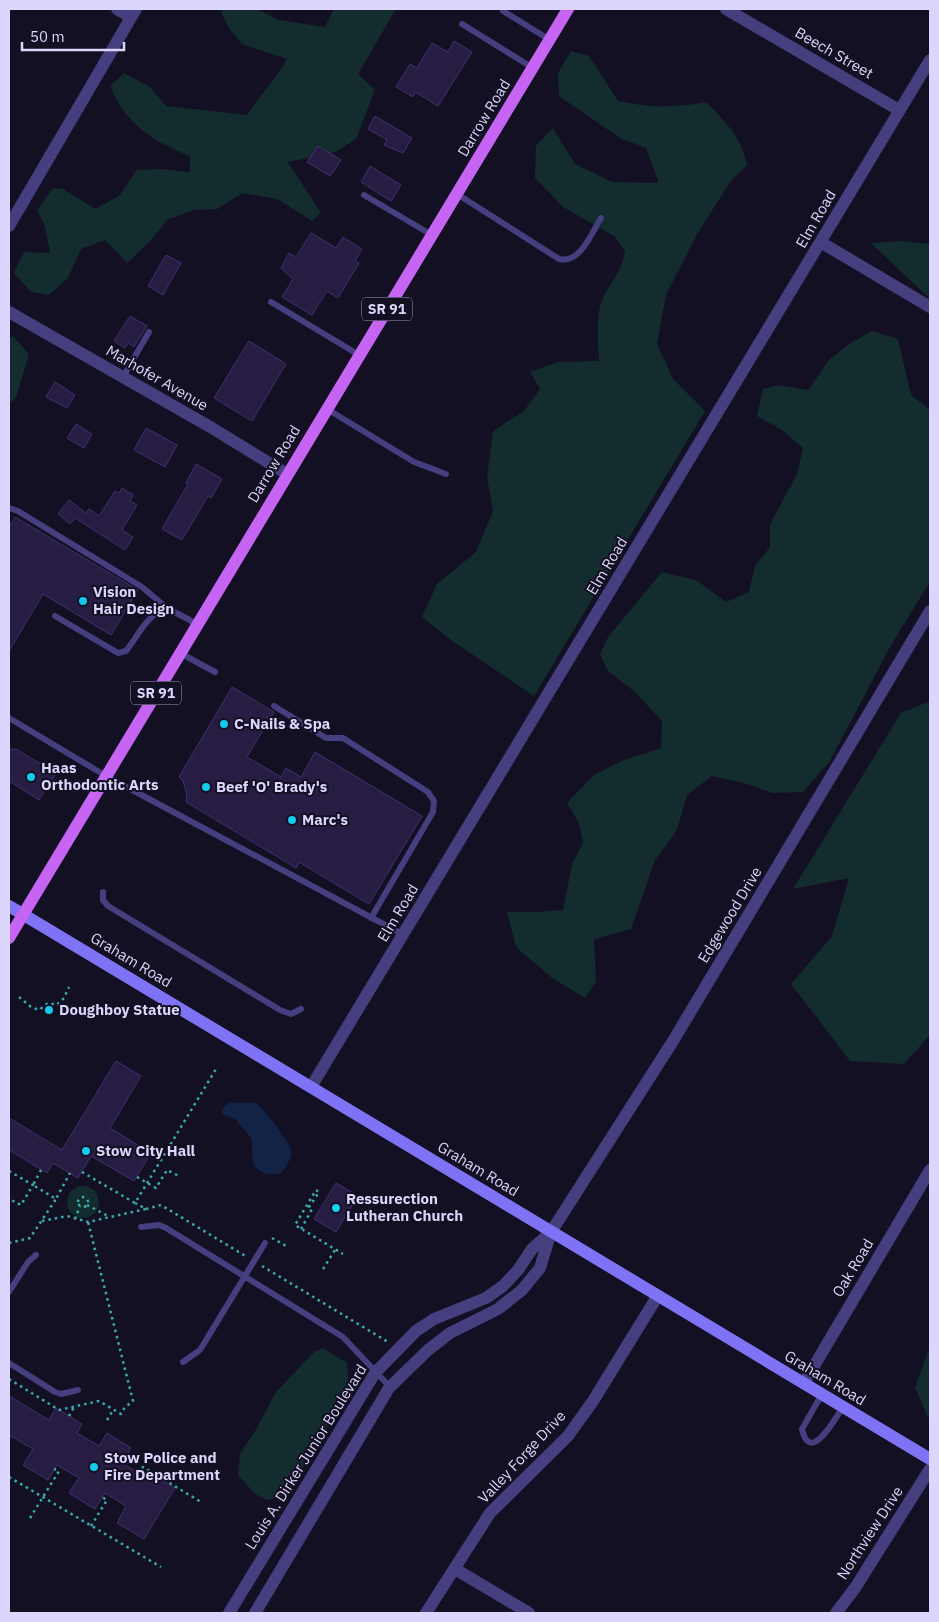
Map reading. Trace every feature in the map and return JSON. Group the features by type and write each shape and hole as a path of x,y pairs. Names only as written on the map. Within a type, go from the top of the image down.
{"main road":[{"name":"Darrow Road","path":"9,938 568,9"},
{"name":"Graham Road","path":"9,906 657,1297 930,1459"}],"street":[{"path":"9,226 134,13 117,9"},
{"name":"Beech Street","path":"726,9 899,110"},
{"name":"Elm Road","path":"311,1088 732,388 822,243 930,60"},
{"path":"822,243 930,307"},
{"name":"Marhofer Avenue","path":"9,312 287,474"},
{"name":"Edgewood Drive","path":"551,1232 668,1048 930,611"},
{"name":"Oak Road","path":"804,1383 930,1170"},
{"path":"255,1613 390,1387 428,1350 450,1333 498,1310 522,1290 540,1268 551,1232"},
{"name":"Louis A. Dirker Junior Boulevard","path":"229,1613 375,1373 416,1331 434,1319 470,1306 502,1286 518,1270 532,1249 551,1232"},
{"name":"Valley Forge Drive","path":"426,1613 490,1513 568,1436 593,1401 657,1297"},
{"name":"Northview Drive","path":"836,1613 855,1588 930,1469"},
{"path":"455,1568 529,1613"}],"lane":[{"path":"502,11 550,40"},
{"path":"462,24 533,68"},
{"path":"457,194 558,259 571,260 578,254 601,218"},
{"path":"364,195 432,235"},
{"path":"271,302 359,355"},
{"path":"122,377 149,332"},
{"path":"326,409 414,462 446,474"},
{"path":"9,508 18,511 142,587 167,608 197,624"},
{"path":"55,616 118,652 126,651 148,619 158,611 167,608"},
{"path":"180,653 215,672"},
{"path":"274,706 326,738 343,738 432,796 434,812 371,918"},
{"path":"9,718 106,776 404,935"},
{"path":"103,892 102,900 108,906 280,1010 291,1014 301,1009"},
{"path":"141,1227 159,1225 166,1228 343,1337 390,1387"},
{"path":"183,1362 200,1350 265,1244"},
{"path":"9,1292 28,1262 36,1255"},
{"path":"9,1363 55,1392 61,1394 78,1390"},
{"path":"822,1394 802,1429 804,1436 809,1441 815,1442 821,1439 843,1407"}],"path":[{"path":"19,997 31,1007 39,1010 48,1003 57,1005 64,998 68,987"},
{"path":"135,1203 216,1069"},
{"path":"9,1170 56,1199"},
{"path":"9,1199 20,1205 42,1170"},
{"path":"137,1177 156,1188 167,1170 179,1176"},
{"path":"82,1172 146,1209"},
{"path":"9,1243 30,1238 42,1222 70,1173"},
{"path":"301,1229 312,1209 309,1207 319,1192 316,1190 295,1225 301,1229 335,1250 343,1254"},
{"path":"75,1219 81,1197 87,1200 87,1205"},
{"path":"80,1206 87,1205 109,1217"},
{"path":"42,1222 67,1216 88,1222 161,1205 392,1344 397,1350"},
{"path":"9,1379 59,1410 99,1401 120,1414 125,1406 133,1401 88,1222"},
{"path":"275,1238 288,1247"},
{"path":"323,1269 335,1250"},
{"path":"69,1416 74,1407"},
{"path":"107,1420 113,1410"},
{"path":"139,1474 143,1467 201,1502"},
{"path":"30,1518 59,1472 54,1469"},
{"path":"9,1477 161,1567"},
{"path":"91,1526 107,1500 102,1497"}],"green space":[{"path":"224,9 256,9 279,20 325,27 334,9 396,9 358,74 375,90 356,139 336,152 288,162 321,213 312,221 277,199 242,193 217,209 193,210 167,220 152,239 127,263 105,240 81,249 68,278 49,295 31,292 14,273 24,252 50,253 45,226 37,210 53,188 63,189 95,209 119,196 137,170 160,169 190,172 190,156 164,144 142,130 132,121 116,99 110,86 124,73 150,87 166,106 247,115 278,73 287,59 242,44 229,28 221,12"},
{"path":"571,51 589,56 618,101 662,106 706,102 732,130 745,155 747,165 731,181 697,234 666,295 657,344 673,379 705,411 534,696 451,640 422,617 437,584 476,552 493,511 487,477 493,431 524,411 540,389 530,372 558,362 599,361 598,329 600,305 624,258 625,251 614,236 563,207 535,178 536,146 553,128 575,164 612,182 659,183 646,148 620,138 559,96 558,73"},
{"path":"899,241 930,244 930,299 871,243"},
{"path":"872,331 898,339 911,395 930,410 930,582 891,645 830,761 803,792 772,793 747,784 712,776 687,795 677,830 655,860 631,929 594,939 596,982 585,998 552,978 516,947 507,912 563,910 572,864 583,843 579,823 567,803 594,775 624,760 661,748 662,721 635,692 608,671 600,655 608,637 662,572 696,580 726,602 749,592 755,566 770,547 770,524 797,474 803,448 782,430 757,416 763,389 778,385 808,390 829,360 849,344"},
{"path":"13,336 29,354 16,398 9,403 9,339"},
{"path":"930,701 930,1035 904,1064 850,1061 791,984 832,936 849,878 793,889 901,713"},
{"path":"83,1186 94,1191 99,1202 94,1213 83,1218 72,1213 67,1202 72,1191"},
{"path":"930,1346 930,1421 915,1388"},
{"path":"323,1348 347,1363 349,1387 338,1413 320,1436 298,1477 283,1496 267,1500 255,1494 238,1475 240,1454 257,1428 276,1392 314,1352"}],"water":[{"path":"231,1102 255,1103 269,1116 281,1132 291,1150 291,1157 280,1174 270,1174 258,1170 253,1160 252,1139 236,1120 222,1114 222,1109"}],"building":[{"path":"454,41 472,52 438,106 415,92 413,97 396,87 410,64 417,68 432,43 448,52"},
{"path":"375,116 412,138 403,153 384,145 387,140 368,129"},
{"path":"318,146 341,160 330,176 307,162"},
{"path":"370,166 401,185 391,201 361,182"},
{"path":"311,233 336,248 343,237 362,249 355,261 359,263 338,298 327,291 312,315 282,297 293,279 281,268 289,253 296,257"},
{"path":"166,255 181,263 163,295 148,286"},
{"path":"130,316 147,326 134,347 128,343 125,348 114,341"},
{"path":"249,341 286,364 252,421 214,398"},
{"path":"55,382 75,395 67,408 46,397"},
{"path":"76,424 92,434 84,448 67,438"},
{"path":"146,428 177,445 165,467 134,450"},
{"path":"196,464 222,479 211,498 208,496 182,540 162,529 188,484 186,483"},
{"path":"122,488 133,495 130,501 137,505 122,530 133,537 125,550 75,518 70,524 58,514 69,500 86,513 89,509 99,516 115,491 119,493"},
{"path":"15,517 138,590 111,635 43,594 9,651 9,528"},
{"path":"232,687 274,712 247,757 281,777 286,768 301,777 315,752 422,816 369,904 299,862 296,868 186,802 187,795 183,781 179,777"},
{"name":"Haas Orthodontic Arts","path":"16,749 56,773 39,800 9,781 9,750"},
{"path":"116,1061 141,1076 110,1128 151,1153 134,1181 91,1156 78,1178 53,1163 47,1173 9,1150 9,1118 62,1150"},
{"name":"Ressurection Lutheran Church","path":"336,1183 358,1196 336,1232 314,1219"},
{"name":"Stow Police and Fire Department","path":"9,1396 49,1420 56,1408 82,1424 77,1433 99,1446 107,1433 131,1448 122,1463 143,1476 146,1471 175,1488 144,1539 117,1523 126,1506 105,1493 95,1509 69,1493 79,1478 57,1465 48,1480 23,1465 33,1449 9,1435"}],"place":[{"name":"Vision Hair Design","path":"83,601"},
{"name":"C-Nails & Spa","path":"224,724"},
{"name":"Haas Orthodontic Arts","path":"31,777"},
{"name":"Beef 'O' Brady's","path":"206,787"},
{"name":"Marc's","path":"292,820"},
{"name":"Doughboy Statue","path":"49,1010"},
{"name":"Stow City Hall","path":"86,1151"},
{"name":"Ressurection Lutheran Church","path":"336,1208"},
{"name":"Stow Police and Fire Department","path":"94,1467"}]}
